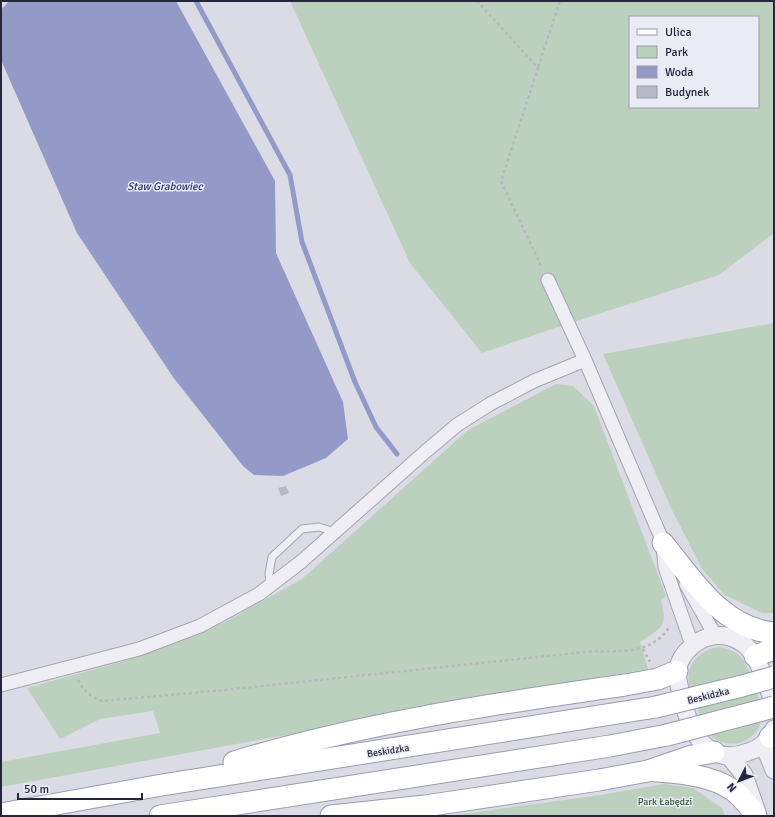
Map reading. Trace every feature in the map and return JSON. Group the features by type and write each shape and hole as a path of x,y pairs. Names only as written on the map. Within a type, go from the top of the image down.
{"main road":[{"path":"663,543 700,589 718,608 742,623 758,630 774,633"},
{"path":"755,656 774,649"},
{"path":"162,785 291,746 372,726 423,716 632,684 658,678 677,670"},
{"name":"Beskidzka","path":"1,814 162,785 656,707 774,677"},
{"path":"164,816 610,746 667,735 774,707"},
{"path":"331,816 425,806 599,780 648,771 692,756 722,754"},
{"path":"648,771 687,774 713,781 731,789 757,816"},
{"path":"164,816 210,816"}],"street":[{"path":"548,280 585,360 663,543 715,635"},
{"path":"1,685 73,668 139,649 200,626 259,594 302,561 424,452 457,425 490,404 534,381 585,360"},
{"path":"663,543 666,567 692,645"},
{"path":"757,816 744,775 722,754 695,736 690,726 682,697 677,670 679,663 692,645 705,638 715,635 734,639 755,656 774,707"},
{"path":"722,754 747,753 771,737 774,770"}],"lane":[{"path":"270,585 269,574 272,557 302,529 319,527 335,532"}],"path":[{"path":"478,1 538,68"},
{"path":"548,280 501,181 560,1"},
{"path":"73,668 82,689 90,696 102,701 224,690 585,652 643,648 654,643 665,633 670,625 668,605 678,602"}],"green space":[{"path":"290,1 774,1 774,233 719,275 482,353 410,263"},
{"path":"774,323 774,613 762,613 725,595 702,569 671,508 603,354"},
{"path":"556,384 573,386 594,406 666,596 661,600 664,616 661,626 654,633 640,642 648,669 1,787 1,762 160,733 153,711 100,719 60,739 27,688 128,660 225,622 302,579 468,430"},
{"path":"719,647 728,649 741,657 745,662 756,687 761,714 760,724 752,736 740,743 733,744 720,741 709,734 702,722 689,685 689,670 692,664 701,654 712,648"},
{"name":"Park Łabędzi","path":"664,784 693,788 722,808 725,816 448,816 601,795"}],"water":[{"name":"Staw Grabowiec","path":"9,1 176,1 275,181 276,253 343,402 348,439 326,458 283,476 254,475 243,466 173,377 77,233 1,60 1,10"}],"building":[{"path":"286,486 289,493 281,496 278,488"}],"waterway":[{"path":"196,1 290,175 302,242 355,382 376,427 397,454"}]}
